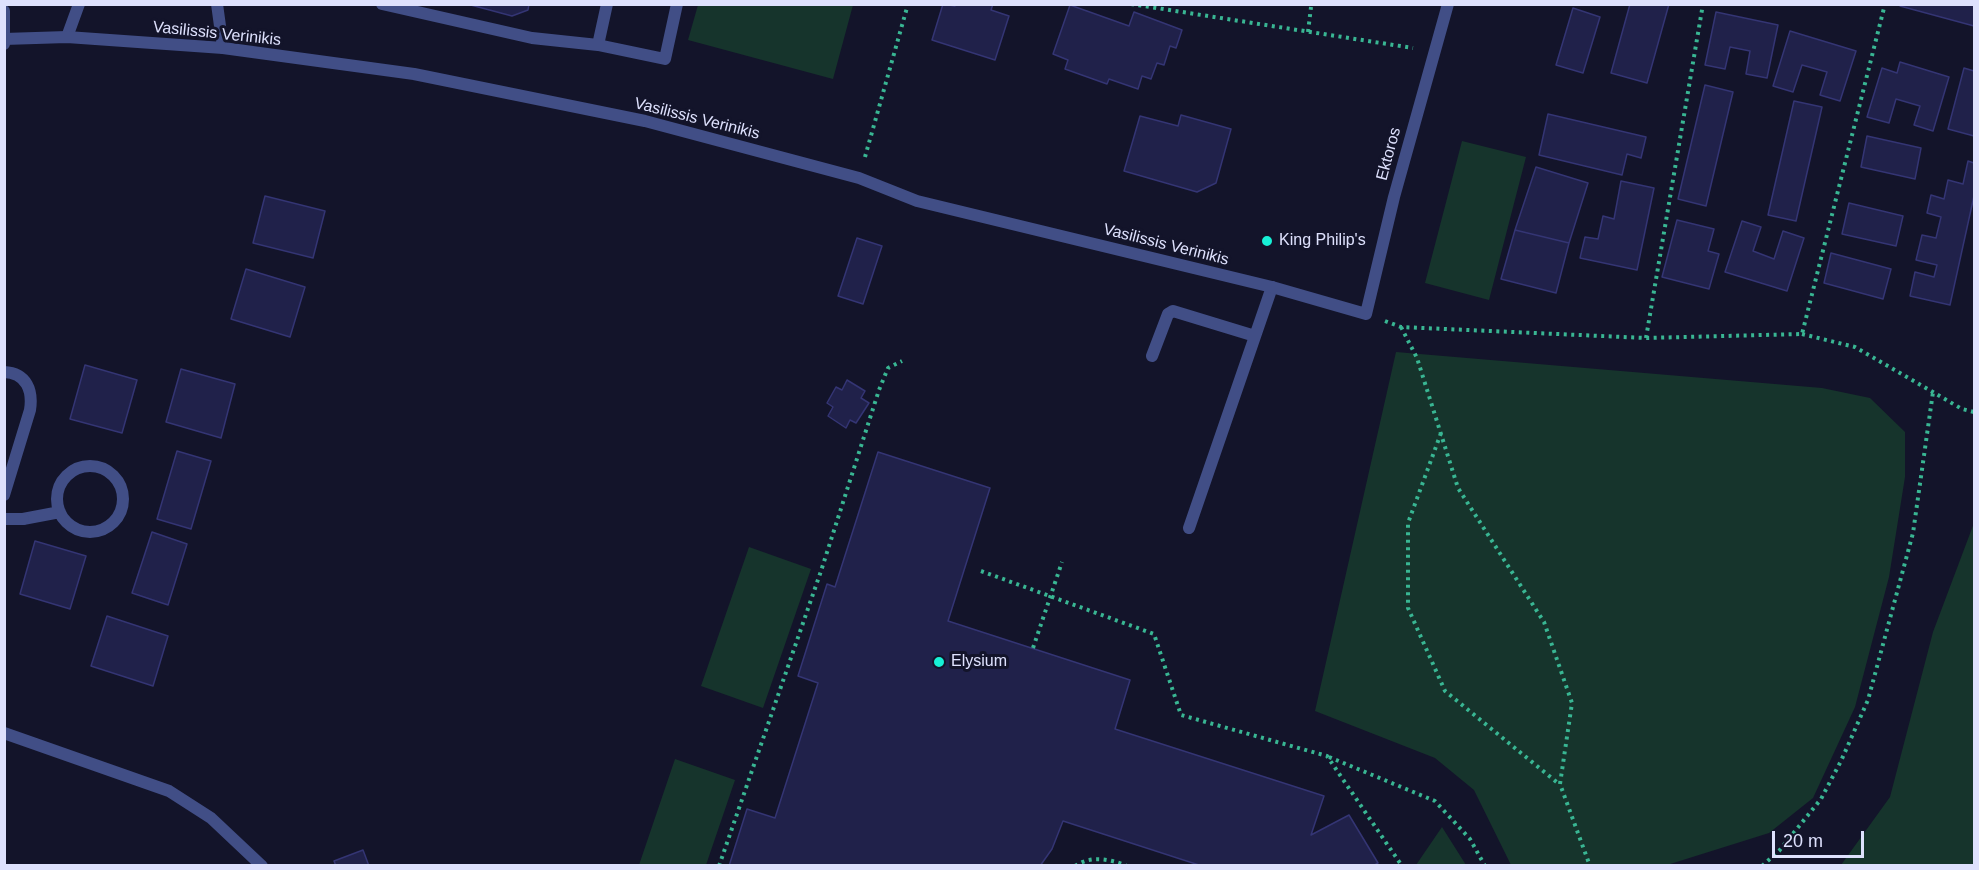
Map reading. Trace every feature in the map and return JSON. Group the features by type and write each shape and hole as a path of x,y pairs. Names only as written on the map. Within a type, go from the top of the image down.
{"street":[{"path":"67,37 79,4"},
{"path":"217,4 222,48"},
{"path":"382,4 532,38 598,45 664,59 677,4"},
{"path":"598,45 607,4"},
{"name":"Ektoros","path":"1366,314 1397,186 1448,4"},
{"path":"4,11 5,41"},
{"name":"Vasilissis Verinikis","path":"5,41 67,37 222,48 414,74 645,121 859,178 917,201 1272,287 1366,314"},
{"path":"1189,528 1272,287"},
{"path":"1152,356 1168,314 1173,311 1255,336"},
{"path":"4,372 12,372 22,378 29,387 32,397 4,495"},
{"path":"94,466 106,469 121,486 123,509 109,528 86,533 66,522 60,512 57,501 58,490 63,479 72,471 94,466"},
{"path":"4,519 23,519 60,512"},
{"path":"4,733 169,791 211,818 262,866"}],"path":[{"path":"859,178 908,4"},
{"path":"1131,4 1435,51"},
{"path":"1646,338 1703,4"},
{"path":"1802,334 1884,5"},
{"path":"1308,32 1311,7"},
{"path":"1366,314 1401,327 1646,338 1802,334 1855,346 1933,393 1962,409 1974,412"},
{"path":"1401,327 1417,358 1458,488 1544,622 1572,703 1560,784 1590,866"},
{"path":"719,866 821,571 879,390 888,368 902,361"},
{"path":"1762,866 1779,851 1821,799 1868,700 1913,533 1933,393"},
{"path":"1441,433 1408,523 1408,608 1445,690 1560,784"},
{"path":"1033,648 1062,562"},
{"path":"981,572 1154,633 1181,715 1327,756 1435,801 1470,839 1485,866"},
{"path":"1327,756 1402,866"},
{"path":"1075,866 1083,860 1110,859 1127,866"}],"green space":[{"path":"698,4 853,5 833,79 688,40"},
{"path":"1462,141 1526,157 1489,300 1425,283"},
{"path":"1396,352 1822,388 1870,398 1905,432 1905,477 1889,577 1855,707 1813,798 1769,833 1667,865 1511,865 1474,790 1435,758 1315,711"},
{"path":"1974,523 1974,865 1841,865 1890,797 1933,632"},
{"path":"749,547 811,569 763,708 701,686"},
{"path":"675,759 735,780 706,865 639,865"},
{"path":"1442,827 1466,865 1416,865"}],"building":[{"path":"467,4 529,4 528,10 512,16"},
{"path":"943,4 955,6 955,4 993,4 991,10 1009,16 995,60 932,40"},
{"path":"1630,4 1669,4 1647,83 1611,73"},
{"path":"1901,4 1974,4 1974,26 1900,6"},
{"path":"1070,5 1129,26 1134,12 1182,30 1176,48 1170,46 1164,65 1157,63 1151,79 1142,76 1138,89 1109,79 1107,84 1065,69 1068,60 1053,54"},
{"path":"1573,8 1600,17 1583,73 1556,65"},
{"path":"1716,12 1778,25 1767,78 1746,74 1750,51 1730,47 1725,69 1705,65"},
{"path":"1790,31 1856,51 1840,101 1820,95 1827,72 1802,65 1793,92 1773,86"},
{"path":"1900,62 1949,77 1933,131 1914,125 1920,106 1896,99 1889,123 1867,117 1882,68 1897,73"},
{"path":"1964,68 1974,71 1974,136 1948,129"},
{"path":"1705,85 1733,92 1706,206 1678,199"},
{"path":"1794,101 1822,107 1796,221 1768,215"},
{"path":"1548,114 1646,137 1641,158 1627,154 1622,175 1539,155"},
{"path":"1181,115 1231,129 1216,183 1197,192 1124,171 1140,116 1178,126"},
{"path":"1867,136 1921,148 1915,179 1861,167"},
{"path":"1968,161 1974,163 1974,196 1950,305 1910,296 1915,272 1934,277 1937,265 1916,260 1922,235 1936,238 1941,217 1927,213 1931,195 1944,199 1948,180 1963,184"},
{"path":"1536,167 1588,183 1569,243 1515,230"},
{"path":"1621,181 1654,188 1637,270 1580,258 1585,237 1598,239 1603,216 1614,219"},
{"path":"265,196 325,211 313,258 253,243"},
{"path":"1849,203 1903,216 1896,246 1842,234"},
{"path":"1677,220 1714,229 1708,251 1719,254 1709,289 1662,277"},
{"path":"1742,221 1761,227 1753,251 1774,259 1783,231 1804,238 1787,291 1725,272"},
{"path":"1515,230 1569,243 1556,293 1501,279"},
{"path":"857,238 882,246 863,304 838,296"},
{"path":"1831,253 1891,269 1883,299 1824,283"},
{"path":"246,269 305,287 290,337 231,319"},
{"path":"85,365 137,380 122,433 70,419"},
{"path":"181,369 235,384 221,438 166,422"},
{"path":"847,380 865,391 861,398 869,403 856,423 850,420 846,428 828,416 833,407 827,403 836,387 842,390"},
{"path":"177,451 211,461 191,529 157,519"},
{"name":"Elysium","path":"878,452 990,488 948,621 1130,680 1115,729 1324,796 1311,835 1349,815 1378,863 1373,866 1202,866 1063,821 1052,849 1040,866 729,866 747,809 775,818 818,683 798,676 827,584 835,587"},
{"path":"152,532 187,544 168,605 132,593"},
{"path":"35,541 86,556 70,609 20,594"},
{"path":"107,616 168,636 153,686 91,666"},
{"path":"363,850 369,866 336,866 334,861"}],"place":[{"name":"King Philip's","path":"1267,241"},
{"name":"Elysium","path":"939,662"}]}
